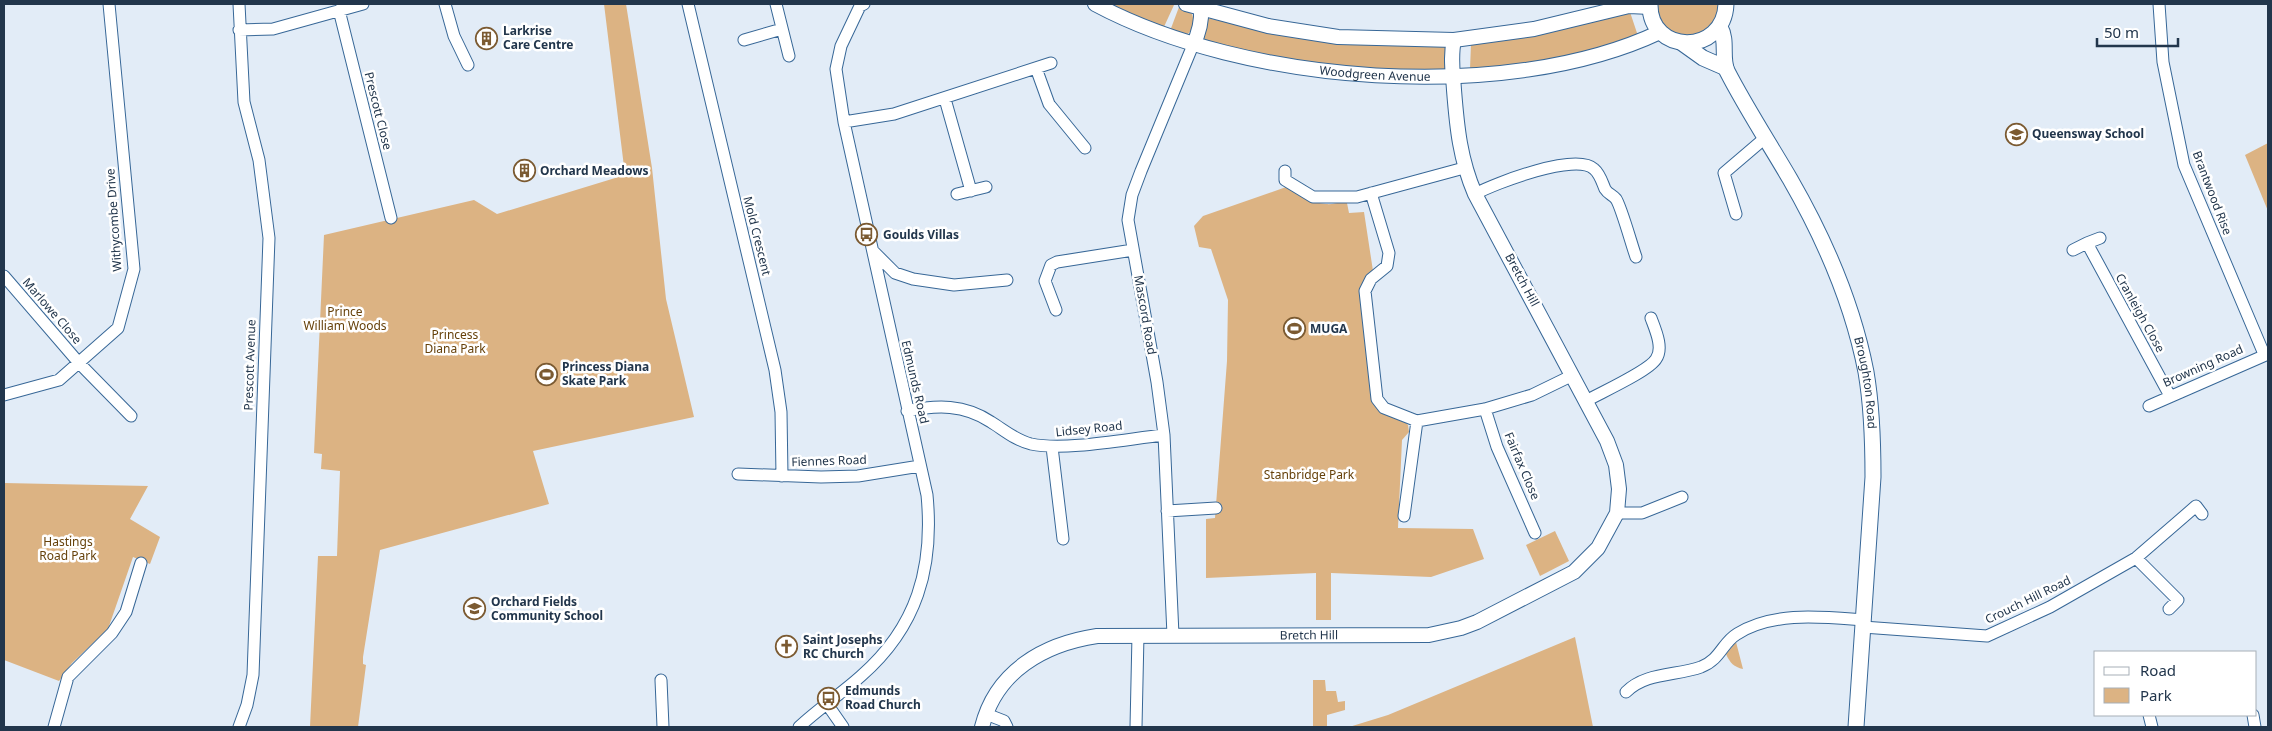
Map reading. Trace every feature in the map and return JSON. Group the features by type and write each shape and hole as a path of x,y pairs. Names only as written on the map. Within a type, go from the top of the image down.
{"main road":[{"path":"1682,43 1703,40 1720,27 1727,4"},
{"path":"1650,5 1651,16 1660,32 1666,37 1682,43 1708,60 1726,68 1724,35 1720,27"},
{"name":"Broughton Road","path":"1726,68 1795,187 1836,274 1846,298 1866,371 1873,452 1864,624 1856,727"}],"street":[{"name":"Withycombe Drive","path":"4,394 59,380 118,328 134,269 109,4"},
{"name":"Prescott Avenue","path":"239,4 244,102 259,160 269,238 253,675 247,706 239,727"},
{"path":"239,30 273,29 362,4"},
{"path":"445,4 454,36 468,65"},
{"name":"Mold Crescent","path":"688,4 775,370 781,412 782,476"},
{"path":"776,4 789,56"},
{"name":"Woodgreen Avenue","path":"1095,4 1110,12 1194,45 1239,57 1294,67 1378,74 1452,76 1543,68 1589,58 1631,45 1660,32"},
{"path":"1186,4 1268,26 1338,37 1454,40 1534,29 1629,6 1650,5"},
{"name":"Brantwood Rise","path":"2159,4 2163,62 2184,165 2266,354"},
{"name":"Edmunds Road","path":"799,727 880,659 898,636 915,605 922,583 929,537 927,495 844,122 836,69 841,46 861,5"},
{"name":"Mascord Road","path":"1173,635 1164,435 1157,382 1128,220 1132,195 1199,33 1202,9"},
{"name":"Prescott Close","path":"339,10 391,218"},
{"path":"744,40 782,29"},
{"name":"Bretch Hill","path":"982,727 986,714 1005,682 1018,668 1035,656 1059,644 1076,639 1098,636 1138,635 1430,635 1461,628 1574,572 1598,548 1617,512 1619,489 1616,465 1607,441 1475,194 1464,168 1458,135 1452,76 1454,40"},
{"path":"844,122 894,114 1051,63"},
{"path":"1036,68 1049,104 1085,148"},
{"path":"944,99 971,191"},
{"path":"1736,214 1724,173 1765,138"},
{"path":"1475,194 1495,184 1531,173 1576,162 1587,164 1595,169 1606,190 1616,198 1636,257"},
{"path":"1282,179 1313,197 1357,197 1464,168"},
{"path":"957,194 986,187"},
{"path":"1371,193 1389,253 1387,266 1371,279 1365,291 1377,399 1384,408 1416,421 1485,408 1532,395 1571,376"},
{"path":"2073,250 2100,238"},
{"name":"Cranleigh Close","path":"2087,243 2170,396"},
{"path":"872,250 895,273 913,279 954,285 1007,280"},
{"path":"1056,310 1045,281 1051,265 1057,262 1133,250"},
{"name":"Marlowe Close","path":"4,276 79,363 131,416"},
{"path":"1586,401 1648,368 1657,359 1659,348 1651,318"},
{"name":"Browning Road","path":"2149,406 2266,354"},
{"name":"Lidsey Road","path":"907,411 930,407 964,409 990,421 1017,439 1052,447 1164,435"},
{"name":"Fairfax Close","path":"1485,408 1497,447 1535,533"},
{"path":"1404,516 1416,421"},
{"path":"1052,447 1062,539"},
{"name":"Fiennes Road","path":"738,474 858,476 920,466"},
{"path":"1617,512 1642,513 1682,496"},
{"name":"Crouch Hill Road","path":"1626,692 1647,678 1689,671 1711,663 1734,636 1745,629 1790,617 1987,636 2050,607 2136,558 2196,506 2202,514"},
{"path":"1167,511 1216,508"},
{"path":"2136,558 2178,600 2169,609"},
{"path":"54,727 68,678 112,633 126,612 141,563"},
{"path":"1136,727 1138,635"},
{"path":"661,680 662,727"},
{"path":"827,704 843,727"},
{"path":"986,714 1004,722 1008,727"}],"green space":[{"name":"Princess Diana Park","path":"604,4 626,4 652,168 666,299 694,417 533,451 549,504 380,550 363,657 363,664 366,665 358,727 310,727 318,556 337,556 340,471 321,469 322,454 314,453 324,235 474,200 497,214 625,175"},
{"path":"1107,4 1170,4 1174,5 1163,29"},
{"path":"1655,4 1723,4 1713,30 1680,38 1661,25"},
{"path":"1179,7 1192,14 1193,25 1188,34 1170,31"},
{"path":"1630,12 1638,36 1555,58 1513,65 1470,69 1471,44 1545,34"},
{"path":"1207,18 1327,39 1387,44 1448,45 1447,70 1427,72 1313,65 1200,43 1206,31"},
{"path":"2268,143 2268,211 2245,155"},
{"name":"Stanbridge Park","path":"1289,186 1316,202 1329,204 1347,203 1349,213 1364,212 1373,271 1367,277 1373,399 1400,417 1408,425 1409,432 1402,440 1398,528 1473,529 1484,559 1431,577 1331,573 1331,620 1316,620 1316,573 1206,578 1206,519 1215,518 1227,361 1228,300 1211,249 1199,247 1194,226 1203,216"},
{"name":"Hastings Road Park","path":"4,483 148,486 130,519 160,537 150,564 133,557 108,629 72,663 59,681 4,660"},
{"path":"1555,531 1569,561 1540,576 1526,545"},
{"path":"1575,637 1593,727 1349,727 1388,715"},
{"path":"1736,642 1743,669 1733,664 1726,654"},
{"path":"1313,680 1325,680 1326,691 1336,691 1338,702 1345,701 1345,710 1327,715 1327,727 1313,727"}],"place":[{"name":"Larkrise Care Centre","path":"487,38"},
{"name":"Queensway School","path":"2016,134"},
{"name":"Orchard Meadows","path":"524,171"},
{"name":"Goulds Villas","path":"867,235"},
{"name":"MUGA","path":"1294,329"},
{"name":"Princess Diana Skate Park","path":"546,374"},
{"name":"Orchard Fields Community School","path":"475,609"},
{"name":"Saint Josephs RC Church","path":"787,647"},
{"name":"Edmunds Road Church","path":"829,698"}],"park label":[{"name":"Prince William Woods","path":"345,319"}]}
